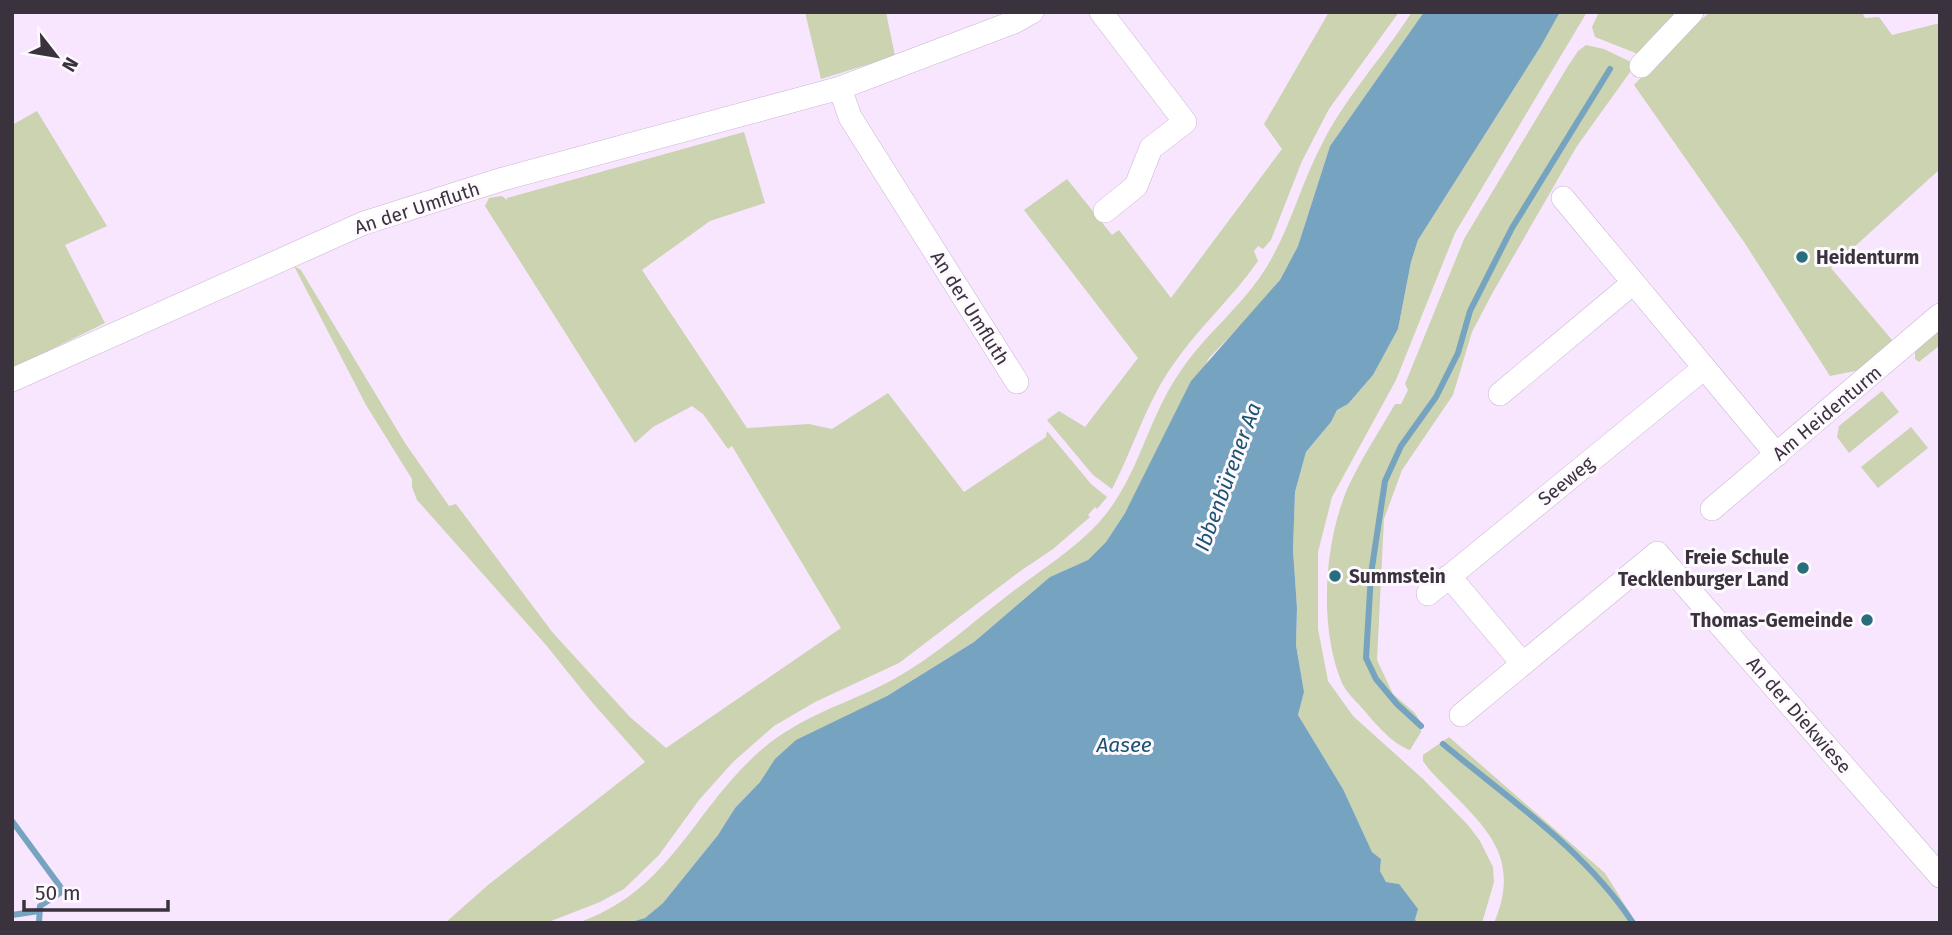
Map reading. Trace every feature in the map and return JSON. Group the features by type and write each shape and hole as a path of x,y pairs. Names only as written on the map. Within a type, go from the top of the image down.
{"street":[{"name":"An der Umfluth","path":"12,380 364,223 503,179 840,88 1014,22 1032,12"},
{"path":"1101,12 1185,122 1152,148 1136,186 1105,211"},
{"path":"1641,66 1692,12"},
{"name":"An der Umfluth","path":"840,88 850,117 1017,382"},
{"path":"1563,198 1777,455"},
{"path":"1500,394 1633,283"},
{"name":"Am Heidenturm","path":"1712,509 1940,315"},
{"name":"Seeweg","path":"1428,594 1704,368"},
{"name":"An der Diekwiese","path":"1523,664 1657,553 1940,876"},
{"path":"1449,576 1523,664 1461,715"}],"green space":[{"path":"805,12 886,12 895,56 821,79"},
{"path":"1329,12 1399,12 1329,109 1302,161 1271,240 1263,249 1258,246 1254,251 1258,261 1165,377 1112,489 1093,475 1047,420 1059,411 1085,427 1138,358 1024,210 1067,179 1112,235 1119,230 1171,298 1282,149 1264,124"},
{"path":"1412,12 1424,12 1330,146 1298,246 1280,280 1252,314 1209,358 1125,513 1106,542 1088,560 1050,577 974,642 887,696 798,740 775,760 663,903 645,918 629,923 577,923 609,909 658,871 736,774 760,751 808,719 877,688 924,660 1065,553 1102,519 1128,478 1169,390 1191,356 1245,297 1264,271 1281,240 1314,160 1332,126"},
{"path":"1560,12 1587,12 1455,233 1396,380 1332,497 1318,552 1318,629 1328,681 1353,716 1423,779 1468,825 1480,841 1493,867 1494,882 1482,923 1417,923 1399,884 1386,882 1380,871 1381,859 1372,852 1343,789 1298,715 1304,692 1296,645 1297,608 1293,550 1295,492 1306,452 1331,422 1337,410 1348,404 1373,375 1398,329 1418,240"},
{"path":"1599,12 1678,12 1638,54 1595,37 1592,27"},
{"path":"1710,12 1862,12 1865,18 1879,17 1892,35 1940,23 1940,169 1831,268 1892,340 1860,370 1830,376 1744,242 1634,85 1667,50"},
{"path":"1586,45 1604,49 1631,62 1633,68 1577,146 1493,292 1472,332 1453,395 1402,470 1384,519 1377,660 1393,694 1415,713 1421,723 1421,732 1410,750 1384,732 1351,696 1342,683 1334,661 1329,636 1327,583 1334,530 1355,473 1395,404 1401,404 1408,390 1405,384 1464,239 1568,66 1578,51"},
{"path":"37,111 107,226 65,245 105,323 15,367 12,362 12,125"},
{"path":"744,132 765,203 710,221 642,270 747,428 809,424 832,429 888,393 964,492 1046,437 1047,431 1091,484 1107,497 1088,515 1090,517 1053,549 899,663 815,702 774,726 733,762 699,800 659,855 624,889 600,902 546,923 445,923 488,885 645,762 546,645 417,500 412,479 366,405 294,266 301,270 405,443 449,506 456,504 553,633 630,717 666,748 841,628 732,446 728,449 703,414 692,406 653,427 635,443 485,206 489,198 502,196 507,200"},
{"path":"1940,330 1940,345 1919,362 1915,359 1915,351"},
{"path":"1882,391 1899,412 1849,453 1837,437 1839,426"},
{"path":"1911,427 1928,448 1878,488 1861,467"},
{"path":"1449,737 1605,873 1636,923 1494,923 1504,882 1497,849 1489,834 1423,761 1423,755"}],"water":[{"name":"Aasee","path":"1424,12 1560,12 1418,240 1398,329 1373,375 1348,404 1337,410 1331,422 1306,452 1295,492 1293,550 1297,608 1296,645 1304,692 1298,715 1343,789 1372,852 1381,859 1380,871 1386,882 1399,884 1418,909 1415,919 1417,923 628,923 645,918 663,903 718,835 735,808 760,782 775,759 796,740 887,696 974,642 1050,577 1088,560 1106,542 1125,513 1191,381 1280,280 1298,246 1330,146"}],"waterway":[{"path":"1421,726 1397,704 1376,679 1366,658 1371,574 1385,481 1401,446 1436,397 1458,353 1470,311 1512,228 1610,69"},
{"path":"1443,744 1569,849 1614,897 1633,923"},
{"path":"12,821 62,889 40,906 39,923"},
{"path":"12,915 39,911"}],"place":[{"name":"Heidenturm","path":"1802,257"},
{"name":"Freie Schule Tecklenburger Land","path":"1803,568"},
{"name":"Summstein","path":"1335,576"},
{"name":"Thomas-Gemeinde","path":"1867,620"}],"water label":[{"name":"Ibbenbürener Aa","path":"1228,477"}]}
